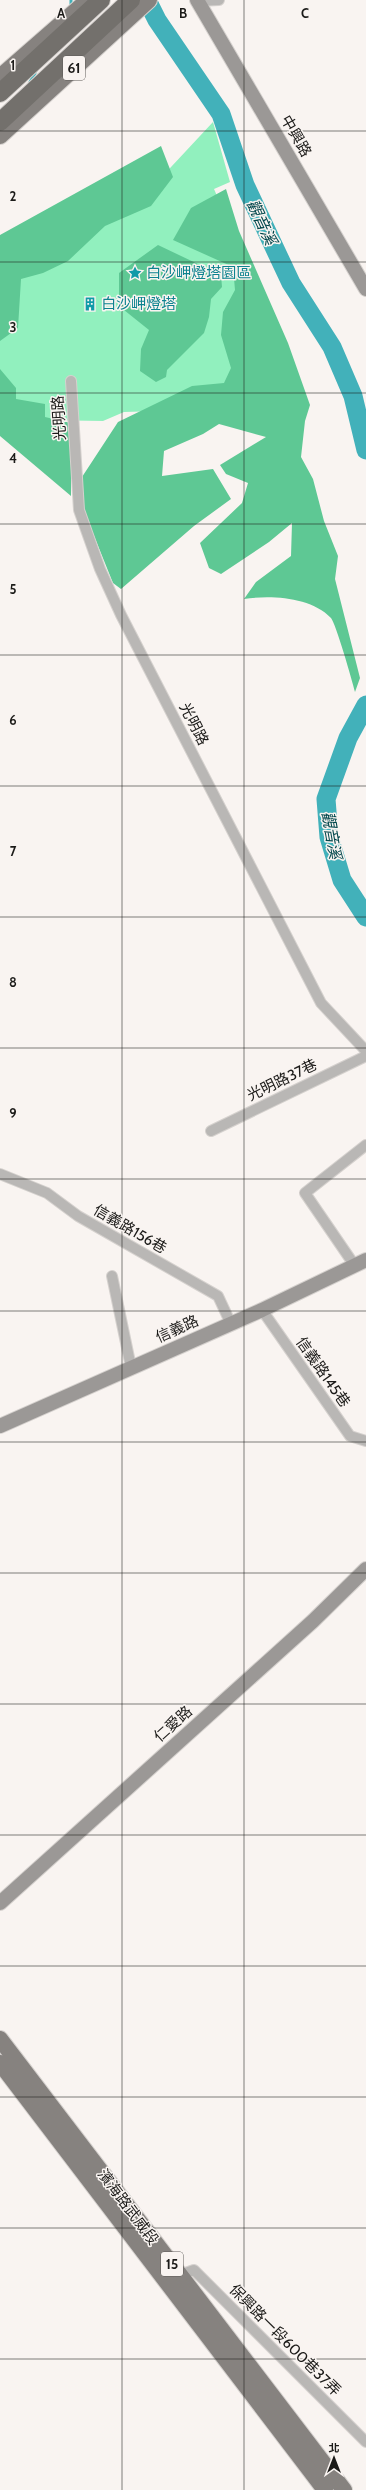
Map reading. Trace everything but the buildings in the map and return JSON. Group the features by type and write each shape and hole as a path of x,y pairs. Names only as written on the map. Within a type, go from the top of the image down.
{"highway":[{"name":"61","path":"0,93 101,0"},
{"name":"61","path":"0,122 131,0"}],"main road":[{"path":"0,77 88,0"},
{"name":"61","path":"0,136 149,0"},
{"name":"濱海路武威段","path":"0,2039 344,2490"},
{"name":"濱海路武威段","path":"0,2063 325,2490"}],"street":[{"path":"198,0 219,0"},
{"name":"中興路","path":"198,0 366,289"},
{"name":"光明路","path":"71,381 79,510 100,569 121,615 321,1003 366,1051"},
{"name":"光明路37巷","path":"211,1131 366,1056"},
{"path":"360,1263 305,1193 366,1145"},
{"name":"信義路156巷","path":"0,1174 47,1193 78,1216 218,1296 232,1324"},
{"name":"信義路","path":"0,1426 232,1324 360,1263"},
{"path":"112,1276 131,1368"},
{"name":"信義路145巷","path":"262,1310 350,1436 366,1441"},
{"name":"仁愛路","path":"0,1903 307,1626 366,1569"},
{"name":"保興路一段600巷37弄","path":"180,2275 194,2270 366,2442"}],"green space":[{"name":"白沙岬燈塔園區","path":"213,122 230,182 214,189 291,365 303,407 124,412 103,421 40,420 39,403 5,405 0,387 0,297 10,279 144,196"},
{"path":"161,146 173,177 151,206 105,226 68,261 43,273 21,279 18,328 0,341 0,235"},
{"path":"226,189 239,231 288,343 310,405 305,421 301,457 313,479 324,521 338,556 335,579 360,678 355,692 333,622 331,618 323,611 302,602 290,599 266,597 244,599 256,582 291,556 292,523 269,542 221,574 209,568 200,543 242,503 248,483 226,474 220,465 266,437 219,424 203,434 164,451 162,476 213,469 231,499 194,526 121,589 113,583 84,511 82,477 118,422 192,386 224,383 231,368 221,335 223,312 235,290 233,267 173,240 191,208"},
{"path":"158,245 221,275 222,287 211,299 209,317 204,333 167,370 166,377 156,382 140,371 141,349 149,330 119,306 119,273"},
{"path":"0,369 16,388 16,399 45,404 45,417 71,423 71,496 0,436"}],"waterway":[{"path":"71,0 71,6"},
{"name":"觀音溪","path":"147,0 157,20 221,114 245,185 291,283 332,347 353,396 366,450"},
{"path":"29,84 36,71"},
{"name":"觀音溪","path":"366,705 348,738 326,799 329,837 342,880 366,917"}],"place":[{"name":"白沙岬燈塔園區","path":"135,273"},
{"name":"白沙岬燈塔","path":"90,304"}]}
